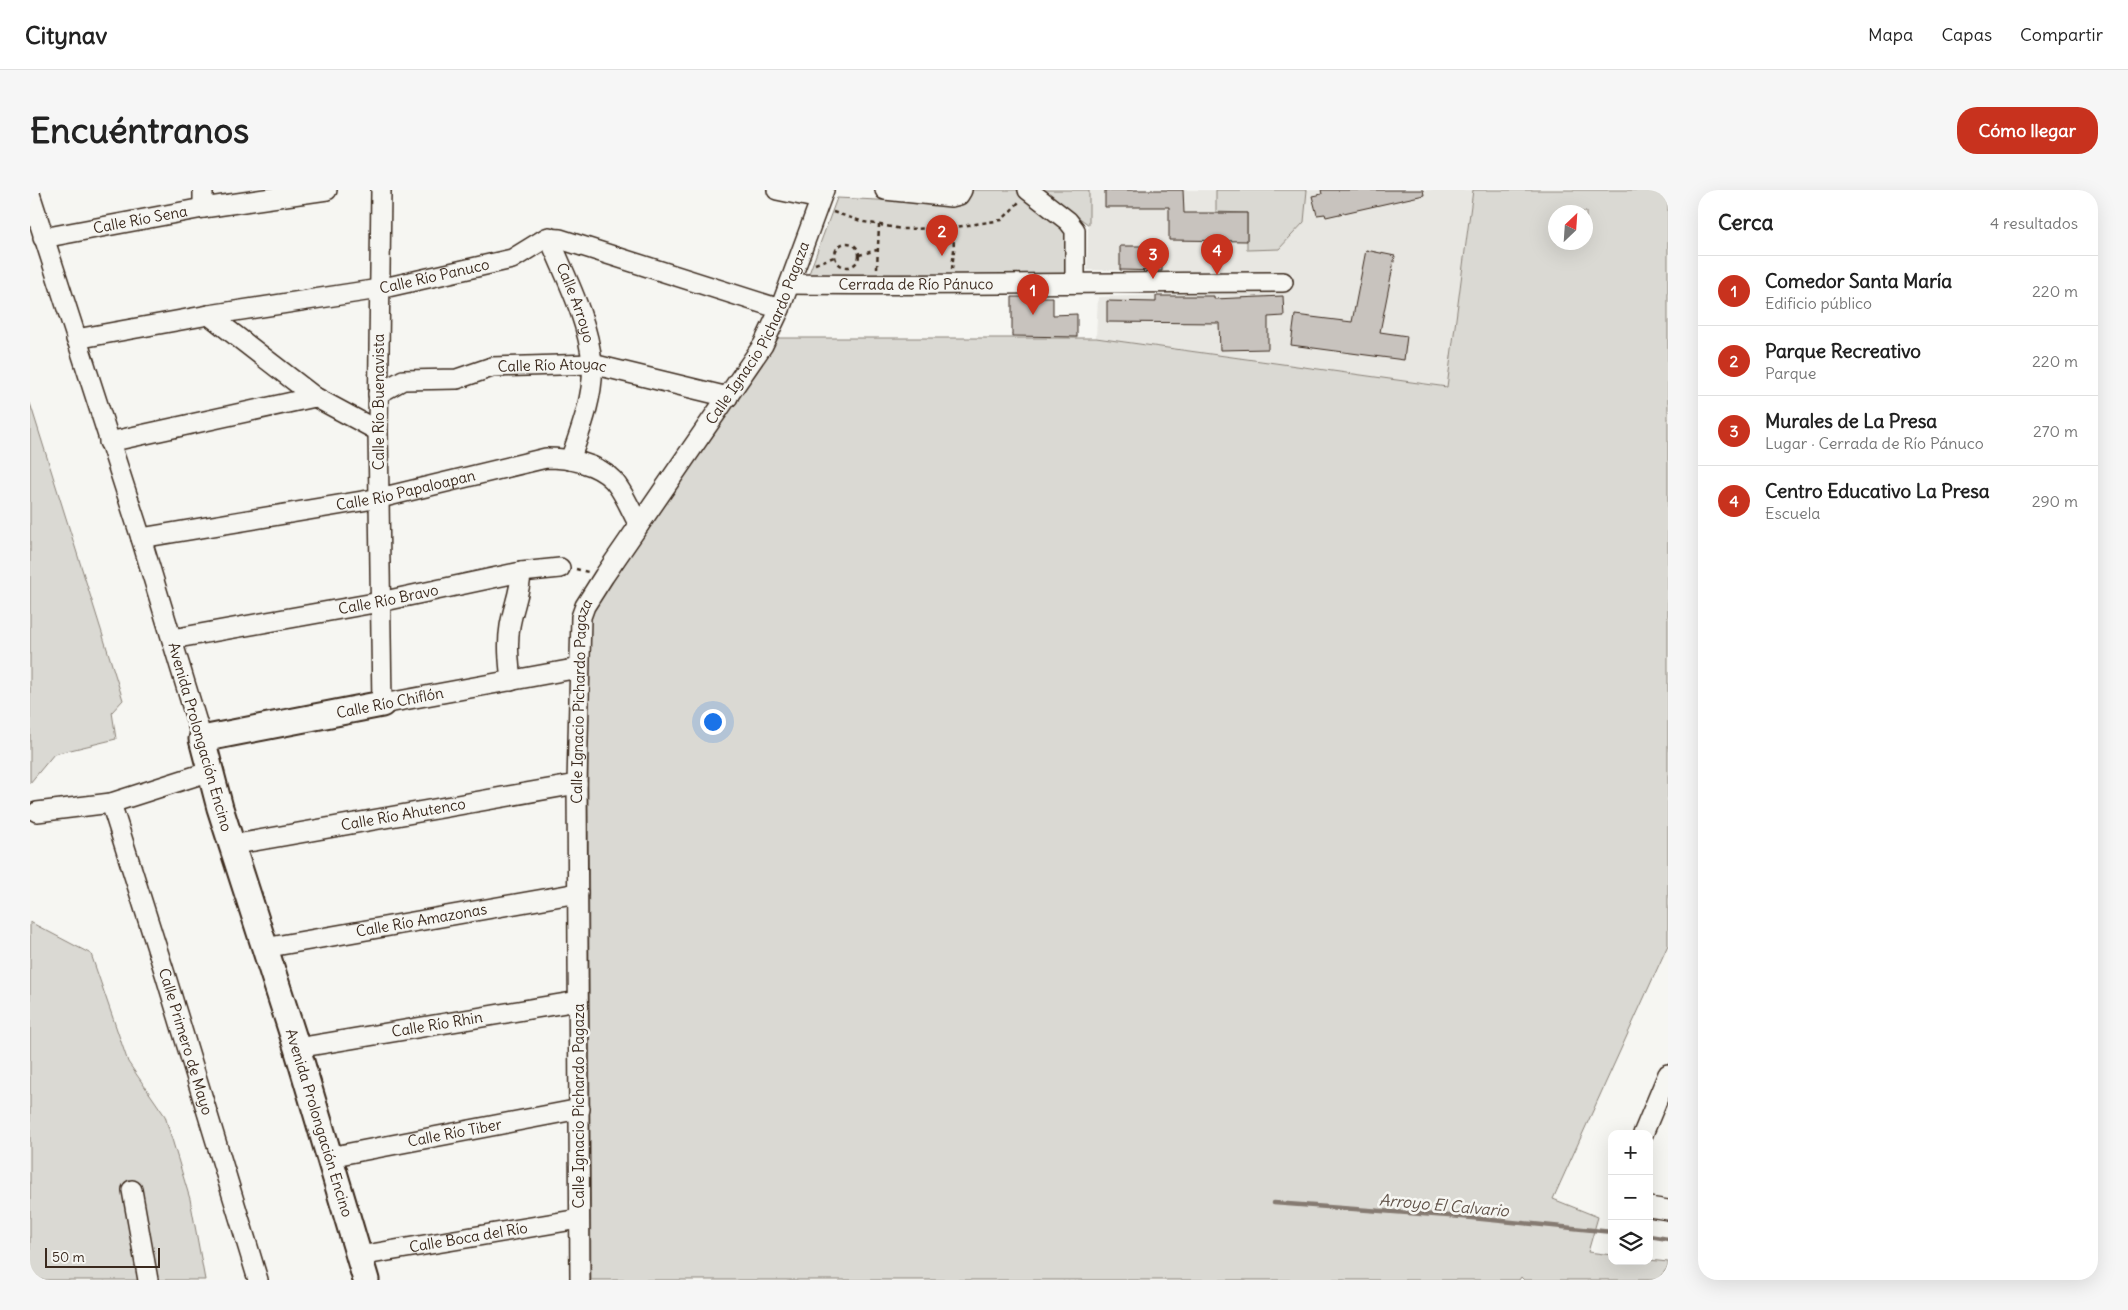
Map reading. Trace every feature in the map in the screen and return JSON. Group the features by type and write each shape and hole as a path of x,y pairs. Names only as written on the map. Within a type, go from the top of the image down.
{"main road":[{"name":"Calle Río Chiflón","path":"202,740 382,704"},
{"name":"Avenida Prolongación Encino","path":"202,740 231,845 297,1048 366,1280"}],"street":[{"name":"Calle Río Sena","path":"43,238 203,199 327,190"},
{"name":"Calle Río Buenavista","path":"381,190 378,431 382,704"},
{"path":"776,190 820,198"},
{"path":"885,190 954,197 959,195 962,190"},
{"path":"1029,190 1075,230 1075,282"},
{"name":"Avenida Prolongación Encino","path":"30,194 141,538 202,740"},
{"name":"Calle Ignacio Pichardo Pagaza","path":"580,1280 577,784 581,617 585,606 604,576 763,345 790,284 820,198"},
{"name":"Calle Río Panuco","path":"76,339 209,314 379,289 512,259 549,237"},
{"path":"549,237 780,309"},
{"name":"Calle Arroyo","path":"549,237 582,318 592,364 585,418 570,460"},
{"name":"Cerrada de Río Pánuco","path":"790,284 954,286 1075,282 1283,282"},
{"path":"209,314 315,397 378,431"},
{"name":"Calle Río Atoyac","path":"378,394 403,380 457,379 492,366 592,364 728,397"},
{"path":"109,442 315,397"},
{"name":"Calle Río Papaloapan","path":"141,538 380,498 546,458 570,460 585,464 614,481 639,525"},
{"name":"Calle Río Bravo","path":"172,639 380,602 521,572 560,568"},
{"path":"511,681 508,641 510,624 521,584 521,572"},
{"name":"Calle Río Chiflón","path":"382,704 579,668"},
{"path":"37,812 111,803 211,770"},
{"name":"Calle Río Ahutenco","path":"231,845 577,784"},
{"name":"Calle Primero de Mayo","path":"111,803 166,976 258,1280"},
{"name":"Calle Río Amazonas","path":"264,948 578,893"},
{"name":"Calle Río Rhin","path":"297,1048 578,1001"},
{"path":"1645,1130 1668,1074"},
{"name":"Calle Río Tiber","path":"329,1157 580,1109"},
{"path":"132,1190 148,1280"},
{"path":"1653,1208 1668,1210"},
{"name":"Calle Boca del Río","path":"359,1256 579,1219"}],"path":[{"path":"820,198 864,222 902,228 953,228 1002,220 1029,190"},
{"path":"877,285 878,225"},
{"path":"953,228 954,286"},
{"path":"849,243 856,247 859,255 859,259 854,266 845,267 838,264 834,253 838,246 849,243"},
{"path":"859,255 877,250"},
{"path":"560,568 604,576"}],"shaded area":[{"path":"965,190 1016,190 1069,233 1069,282 807,279 837,198 958,204"},
{"path":"1042,190 1089,190 1089,225"},
{"path":"1089,190 1216,190 1216,212 1247,213 1247,250 1279,249 1304,222 1307,190 1473,190 1447,387 1096,338 1098,297 1291,291 1293,274 1087,270"},
{"path":"1216,190 1307,190 1304,222 1279,249 1247,250 1247,213 1216,212"},
{"path":"1473,190 1668,190 1668,945 1553,1199 1598,1217 1588,1252 1608,1254 1608,1265 1653,1265 1653,1260 1668,1262 1668,1267 1658,1280 1524,1280 1521,1277 1519,1280 591,1280 587,620 777,338 1096,338 1447,387"},
{"path":"30,403 123,700 112,712 116,739 54,754 30,783"},
{"path":"30,922 91,954 128,1062 165,1116 190,1199 205,1280 30,1280"}],"building":[{"path":"1105,190 1183,190 1184,213 1247,213 1247,241 1169,240 1169,207 1105,207"},
{"path":"1321,190 1423,190 1424,195 1326,217 1325,214 1317,215 1312,196 1322,194"},
{"path":"1120,246 1162,246 1162,271 1120,270"},
{"path":"1366,250 1395,256 1380,332 1407,336 1404,360 1291,345 1295,315 1352,322"},
{"path":"1156,296 1214,296 1214,299 1283,296 1284,316 1268,317 1268,349 1220,350 1219,323 1107,322 1107,301 1156,302"},
{"path":"1012,297 1053,297 1053,315 1077,314 1077,337 1012,336"}],"waterway":[{"name":"Arroyo El Calvario","path":"1274,1203 1462,1217 1608,1232"},
{"name":"Arroyo El Calvario","path":"1653,1237 1668,1239"}],"place":[{"name":"Parque Recreativo","path":"942,256"},
{"name":"Centro Educativo La Presa","path":"1217,275"},
{"name":"Murales de La Presa","path":"1153,279"},
{"name":"Comedor Santa María","path":"1033,315"}]}
